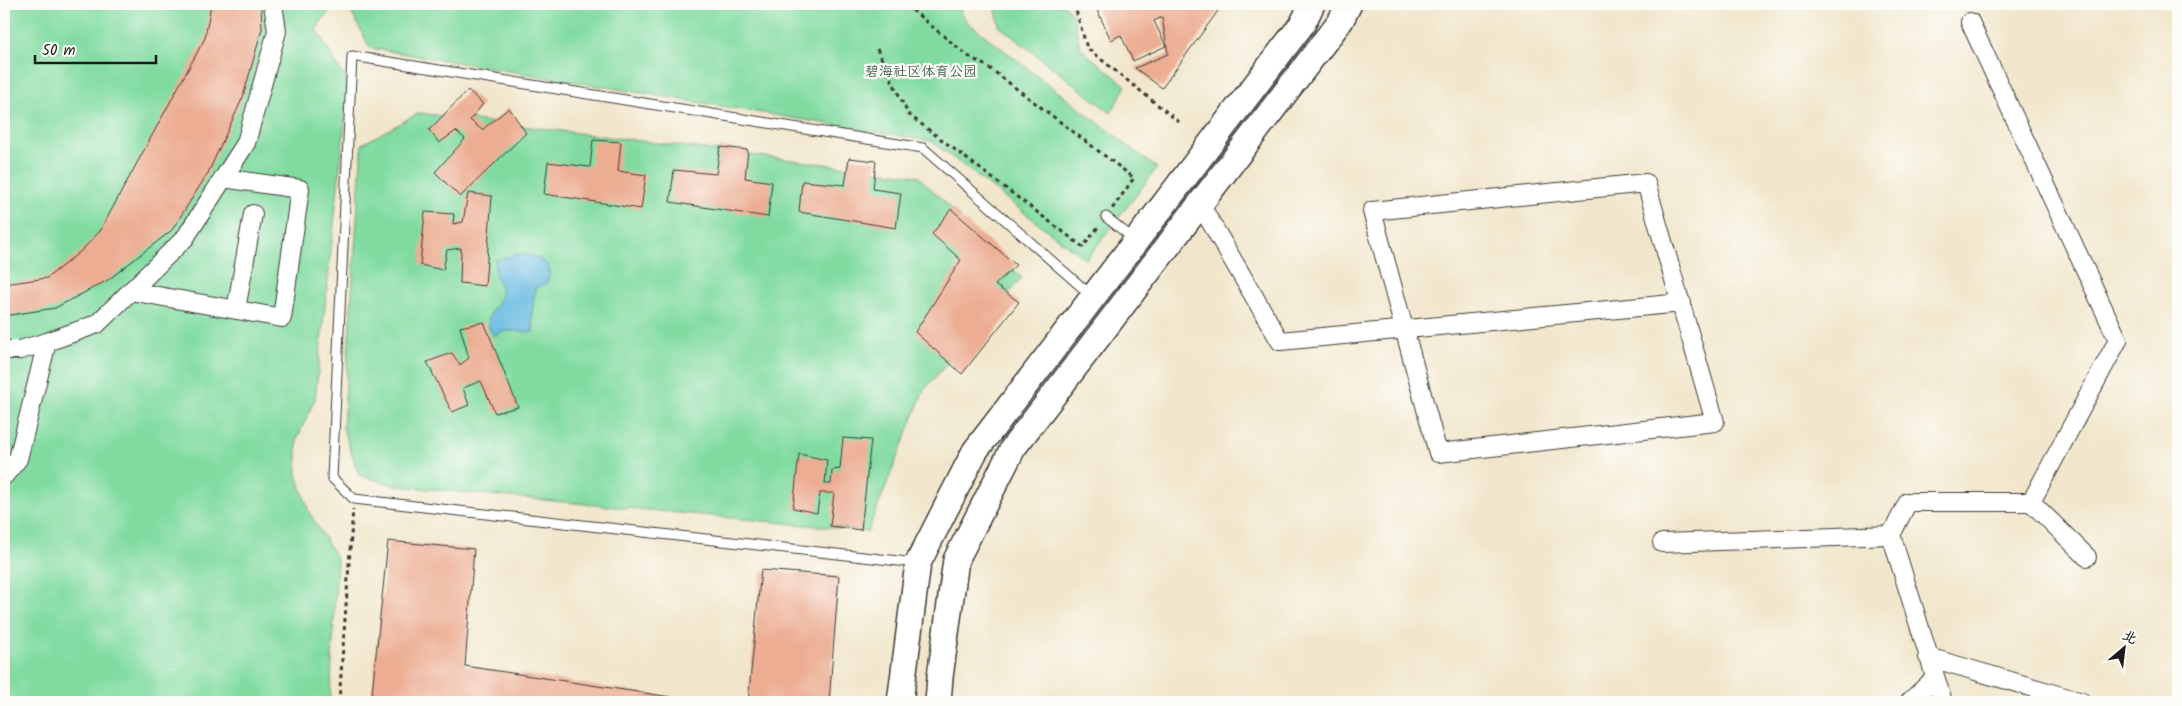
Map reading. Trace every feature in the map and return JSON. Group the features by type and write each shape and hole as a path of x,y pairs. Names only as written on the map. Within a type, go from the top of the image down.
{"street":[{"path":"4,350 20,350 97,324 185,238 246,143 277,31 273,4"},
{"path":"890,702 901,691 918,563 975,451 1303,23 1312,4"},
{"path":"938,702 956,560 980,509 1013,448 1342,20 1349,4"},
{"path":"1970,22 2118,340 2030,502"},
{"path":"130,291 282,318 300,189 223,178"},
{"path":"1646,183 1682,303 1715,422 1438,453 1372,211 1646,183"},
{"path":"1200,204 1280,341 1682,303"},
{"path":"236,310 253,214"},
{"path":"4,476 18,459 47,342"},
{"path":"1943,702 1891,535 1908,502 2030,502 2087,557"},
{"path":"1662,543 1891,535"},
{"path":"1928,657 2082,702"},
{"path":"1910,702 1935,678"}],"lane":[{"path":"918,563 354,498 332,478 352,56 923,148 1093,297"},
{"path":"1106,217 1136,241"}],"path":[{"path":"1074,4 1087,48 1179,122"},
{"path":"876,49 908,114 1083,247 1134,178 988,67 968,56 906,5"},
{"path":"339,702 354,498"}],"green space":[{"path":"4,4 334,4 316,29 349,85 315,399 297,439 297,475 309,512 337,559 330,702 4,702"},
{"name":"碧海社区体育公园","path":"347,4 958,4 966,21 1157,168 1086,260 931,141 370,48"},
{"path":"995,4 1064,4 1073,16 1081,49 1126,86 1111,113 999,26"},
{"path":"419,113 918,176 1022,278 924,390 868,531 396,486 359,475 343,428 362,144"}],"water":[{"path":"518,254 538,258 547,265 549,270 546,284 535,288 532,313 533,332 503,331 494,336 488,322 501,295 501,288 496,276 495,260"}],"building":[{"path":"211,4 261,4 262,29 243,97 208,173 172,230 108,280 55,308 4,316 4,284 47,278 81,251 100,231 205,38"},
{"path":"1107,4 1223,4 1162,88 1135,68 1168,54 1162,17 1154,21 1166,46 1133,61 1121,35 1111,40 1097,10"},
{"path":"468,90 483,104 470,120 482,130 509,108 526,133 460,197 435,172 465,139 456,131 439,143 429,130"},
{"path":"593,140 621,142 618,171 646,175 641,209 544,194 548,162 590,167"},
{"path":"720,147 748,150 745,178 772,182 768,217 670,202 674,170 716,174"},
{"path":"849,158 876,161 873,189 901,193 896,228 799,212 802,181 845,185"},
{"path":"468,193 492,196 485,286 460,283 461,248 447,250 443,270 420,265 425,212 454,214 453,224 463,222"},
{"path":"951,209 1016,265 995,285 1019,302 962,374 915,332 961,260 932,234"},
{"path":"484,322 518,407 495,413 481,381 463,388 469,405 452,412 427,362 452,353 460,365 469,358 460,327"},
{"path":"843,438 871,440 861,530 830,526 834,493 820,493 817,513 793,508 799,454 827,460 825,484 831,484 832,470 840,469"},
{"path":"388,541 474,549 465,666 704,702 371,702"},
{"path":"761,570 839,576 829,702 748,702"}]}
